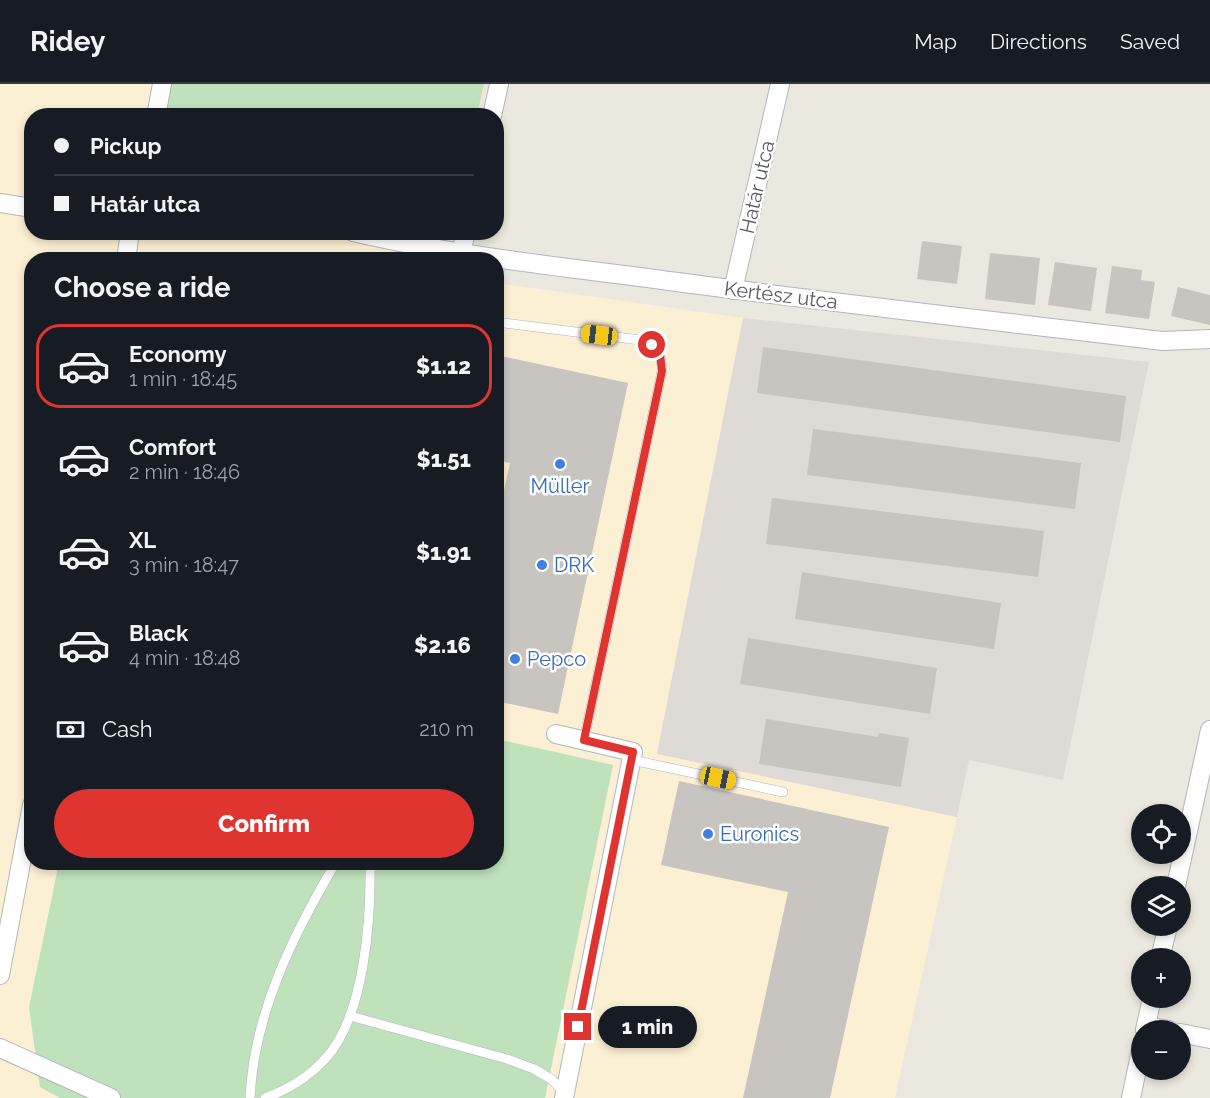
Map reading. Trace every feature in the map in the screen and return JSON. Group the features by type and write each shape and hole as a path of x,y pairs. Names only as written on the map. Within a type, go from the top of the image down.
{"street":[{"path":"158,108 162,84"},
{"path":"494,108 499,84"},
{"name":"Határ utca","path":"733,290 780,84"},
{"path":"0,203 24,207"},
{"name":"Kertész utca","path":"386,240 450,252"},
{"name":"Kertész utca","path":"504,260 733,290 1163,341 1210,339"},
{"path":"556,734 584,740 633,756 564,1096"},
{"path":"1178,876 1209,737"},
{"path":"0,975 4,934 24,842"},
{"path":"1191,1035 1210,1039"},
{"path":"0,1048 111,1098"},
{"path":"1131,1098 1135,1080"}],"lane":[{"path":"504,323 640,340 652,345 660,354 662,371 584,740"},
{"path":"633,756 783,792"},
{"path":"250,1098 259,1035 272,990 293,942 332,870"},
{"path":"265,1098 283,1092 327,1058 350,1016 361,979 368,931 370,870"},
{"path":"350,1016 507,1059 534,1069 551,1079 564,1096"}],"shaded area":[{"path":"0,84 171,84 166,108 24,108 24,240 448,241 446,252 24,252 24,870 58,870 29,1007 40,1087 60,1098 0,1098"},
{"path":"504,284 743,318 657,753 957,817 895,1098 545,1098 613,765 504,741"},
{"path":"743,318 1149,362 1063,780 969,760 957,817 657,754"}],"green space":[{"path":"171,84 484,84 479,108 166,108"},
{"path":"504,741 613,765 545,1098 60,1098 40,1087 29,1007 58,870 504,870"}],"building":[{"path":"922,241 962,246 957,284 917,279"},
{"path":"990,253 1040,258 1035,305 985,299"},
{"path":"1055,262 1097,268 1091,311 1048,305"},
{"path":"1112,266 1142,270 1141,280 1155,282 1149,319 1105,313"},
{"path":"1178,287 1210,295 1210,325 1171,316"},
{"path":"763,347 1126,396 1120,442 757,393"},
{"path":"504,357 628,383 558,714 504,703 504,490 510,463 504,462"},
{"path":"813,429 1081,463 1075,509 807,475"},
{"path":"772,498 1044,531 1038,577 766,544"},
{"path":"802,572 1001,603 994,649 795,619"},
{"path":"748,638 937,668 930,714 740,684"},
{"path":"766,719 878,737 879,733 909,738 901,787 759,764"},
{"path":"679,781 889,827 830,1098 743,1098 788,892 661,865"}],"place":[{"name":"Müller","path":"560,464"},
{"name":"DRK","path":"542,565"},
{"name":"Pepco","path":"515,659"},
{"name":"Euronics","path":"708,834"}],"route":[{"path":"578,1027 633,752 584,740 662,371 660,354 652,345"}]}
